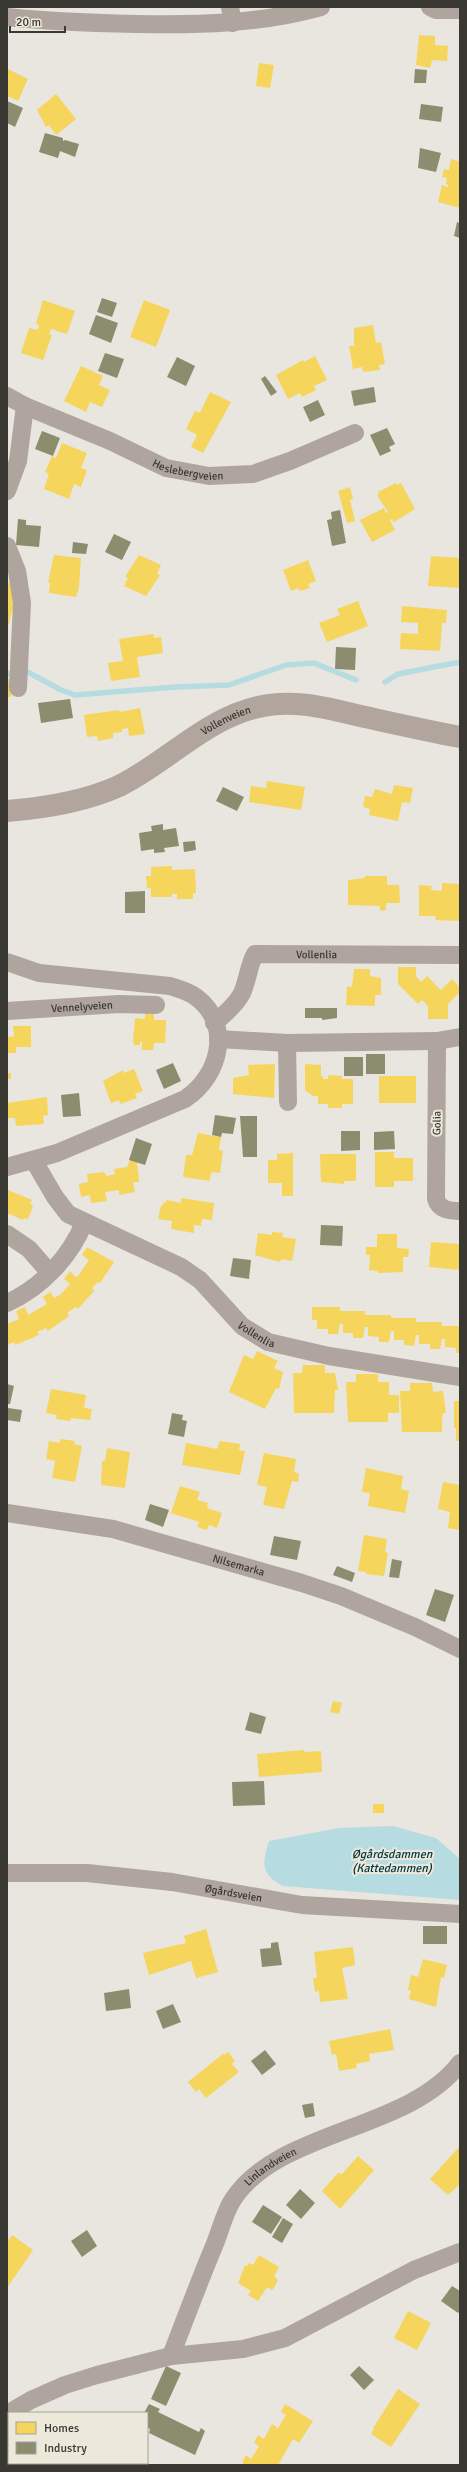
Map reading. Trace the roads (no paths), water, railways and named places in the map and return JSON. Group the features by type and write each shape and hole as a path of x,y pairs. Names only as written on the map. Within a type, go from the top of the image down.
{"main road":[{"name":"Vollenveien","path":"7,812 49,807 93,795 119,785 225,719 258,706 288,703 321,706 460,738"}],"street":[{"path":"7,17 58,23 232,15 321,7"},
{"path":"430,7 436,10 460,10"},
{"name":"Heslebergveien","path":"7,396 25,406 110,441 166,468 209,476 253,474 290,461 355,433"},
{"path":"7,491 18,461 25,406"},
{"path":"7,546 17,571 22,603 18,688"},
{"name":"Vollenlia","path":"216,1031 242,993 250,964 255,954 460,955"},
{"path":"7,962 39,973 170,986 195,996 204,1005 216,1031 217,1055 210,1075 189,1097 165,1109 34,1160 7,1168"},
{"name":"Vennelyveien","path":"7,1011 119,1004 156,1005"},
{"path":"216,1031 287,1043 437,1041 460,1038"},
{"name":"Golia","path":"437,1041 436,1199 438,1205 446,1209 460,1211"},
{"path":"287,1043 288,1102"},
{"name":"Vollenlia","path":"34,1160 61,1207 68,1214 84,1223 143,1248 186,1270 208,1288 242,1326 268,1342 329,1356 460,1377"},
{"path":"7,1303 25,1293 70,1251 84,1223"},
{"path":"7,1234 29,1249 49,1272"},
{"name":"Nilsemarka","path":"7,1513 113,1529 302,1584 354,1602 415,1627 460,1649"},
{"name":"Øgårdsveien","path":"7,1873 87,1873 172,1882 302,1905 460,1914"},
{"name":"Linlandveien","path":"170,2356 232,2201 252,2179 271,2164 314,2143 395,2110 430,2091 453,2073 460,2063"},
{"path":"10,2412 31,2400 65,2385 170,2356 235,2350 285,2338 414,2270 460,2252"}],"water":[{"name":"Øgårdsdammen (Kattedammen)","path":"393,1826 436,1838 460,1859 460,1900 283,1886 270,1877 265,1867 264,1862 269,1841 339,1828"}],"waterway":[{"path":"385,682 398,674 460,662"},
{"path":"26,671 61,690 75,695 175,687 229,685 286,665 314,663 356,680"}]}
